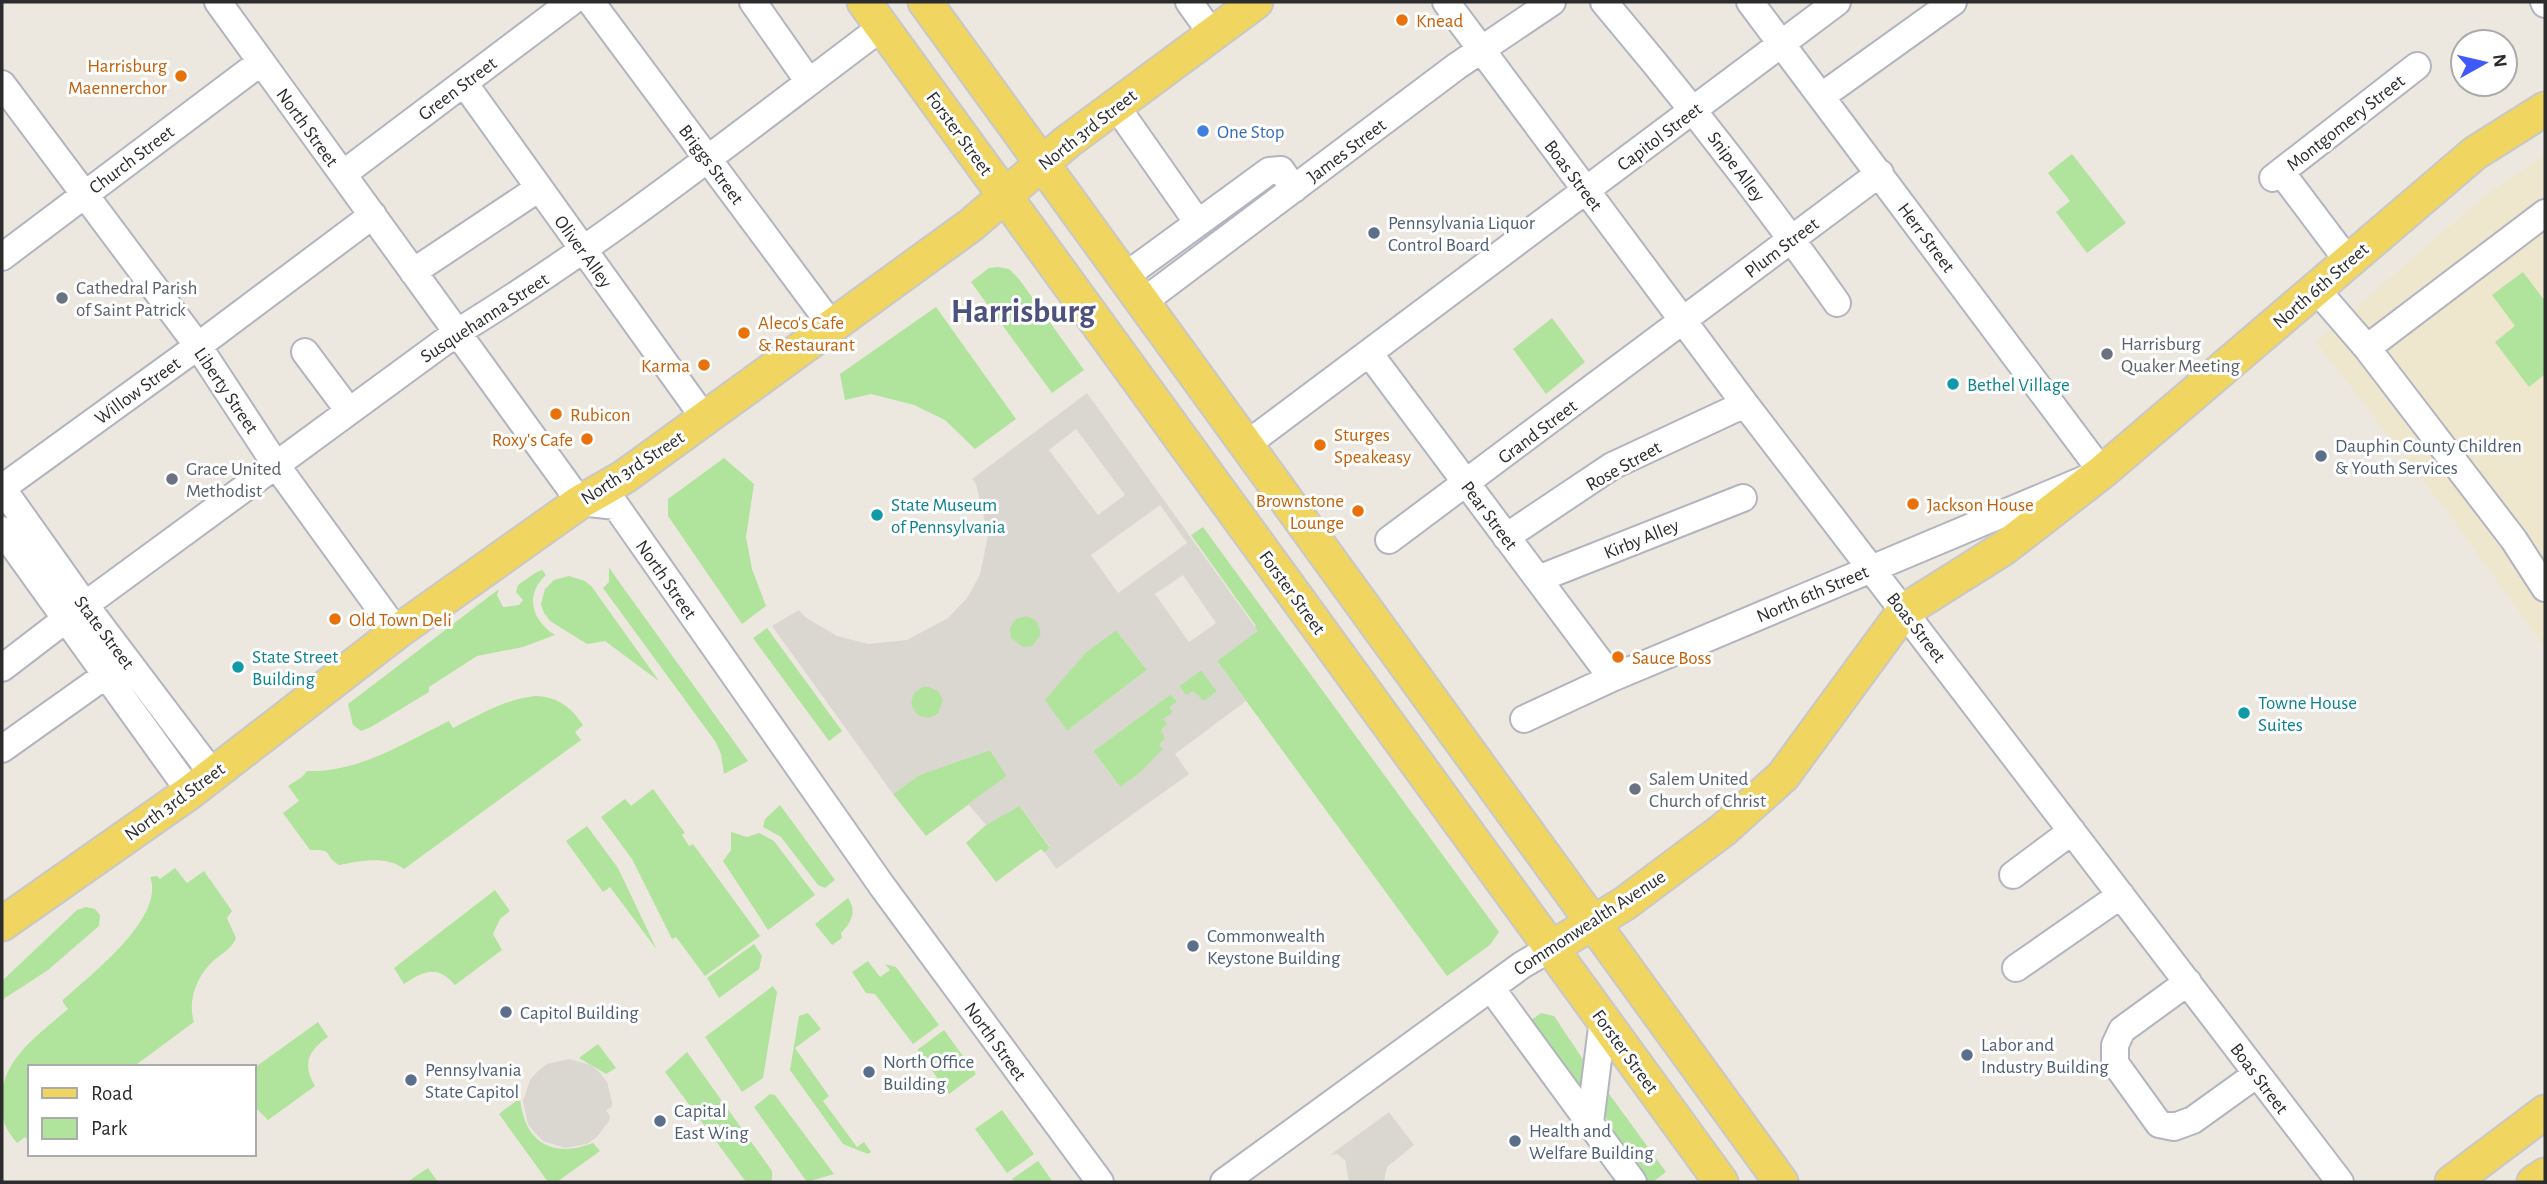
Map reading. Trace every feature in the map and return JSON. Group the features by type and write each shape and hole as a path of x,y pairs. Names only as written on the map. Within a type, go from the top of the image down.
{"main road":[{"path":"925,2 1782,1182"},
{"name":"North 3rd Street","path":"2,923 201,783 397,632 580,502 624,477 971,225 1043,163 1256,2"},
{"name":"Forster Street","path":"873,14 1721,1182"},
{"name":"North 6th Street","path":"1904,611 2004,548 2102,472 2475,153 2545,109"},
{"name":"Commonwealth Avenue","path":"1551,948 1625,904 1723,830 1783,776 1904,611"},
{"path":"2452,1182 2545,1112"},
{"path":"2534,1182 2545,1175"}],"street":[{"name":"North Street","path":"218,2 580,502 616,506 882,886 1100,1182"},
{"name":"Green Street","path":"343,174 571,2"},
{"name":"Briggs Street","path":"591,2 832,326"},
{"path":"753,2 809,82"},
{"path":"1189,2 1212,34"},
{"name":"Boas Street","path":"1446,2 1745,404 2340,1182"},
{"name":"James Street","path":"1134,290 1294,189 1481,49 1552,2"},
{"name":"Snipe Alley","path":"1604,2 1694,110 1837,303"},
{"name":"Herr Street","path":"1750,2 2102,472"},
{"name":"Capitol Street","path":"1247,445 1836,2"},
{"path":"1822,96 1953,2"},
{"name":"Susquehanna Street","path":"2,668 456,333 583,251 809,82 873,14"},
{"name":"Church Street","path":"2,257 261,62"},
{"name":"Montgomery Street","path":"2347,261 2277,175 2417,66"},
{"name":"Oliver Alley","path":"464,83 705,419"},
{"name":"Liberty Street","path":"2,84 198,346 276,465 397,632"},
{"path":"1116,106 1198,223"},
{"path":"1134,290 1198,223 1269,171 1281,170 1294,189"},
{"name":"Plum Street","path":"1684,321 1880,173"},
{"path":"413,272 539,188"},
{"path":"2367,348 2545,213"},
{"name":"Willow Street","path":"2,488 373,215"},
{"path":"2316,289 2367,348 2514,540 2545,588"},
{"name":"Grand Street","path":"1389,540 1684,321"},
{"path":"305,352 349,411"},
{"name":"Pear Street","path":"1369,353 1612,678"},
{"name":"Rose Street","path":"1506,537 1612,466 1745,404"},
{"name":"North 6th Street","path":"1524,719 1612,678 2102,472"},
{"name":"State Street","path":"2,488 75,612 106,675 201,783"},
{"name":"Kirby Alley","path":"1538,579 1743,498"},
{"name":"State Street","path":"2,530 75,612 201,783"},
{"path":"2514,540 2545,553"},
{"path":"2,749 106,675"},
{"path":"2013,874 2072,831"},
{"path":"2016,968 2121,895"},
{"name":"Commonwealth Avenue","path":"1224,1182 1491,988 1551,948"},
{"path":"2188,982 2122,1030 2115,1045 2115,1063 2159,1124 2174,1128 2193,1120 2257,1074"},
{"path":"1491,988 1633,1182"},
{"path":"1590,1123 1603,1019"}],"shaded area":[{"path":"2545,155 2545,648 2449,514 2316,342 2487,194"},
{"path":"1087,393 1258,631 1217,661 1246,701 1175,754 1189,774 1056,869 1045,853 1050,847 1020,806 986,825 968,804 1007,776 990,750 919,775 893,794 772,626 799,610 805,617 837,636 869,644 907,640 948,618 967,598 980,575 988,535 976,484 972,479","holes":["1076,429 1125,495 1098,515 1049,450","1160,505 1187,543 1118,593 1091,555","1183,575 1216,623 1189,642 1155,594","1027,616 1037,621 1041,635 1032,646 1023,647 1011,638 1010,627 1017,618","1116,630 1147,670 1067,731 1045,700 1086,652","1201,670 1217,691 1204,701 1193,691 1186,695 1179,686","923,687 938,691 943,700 938,714 929,718 915,713 911,703 914,693","1171,694 1177,702 1169,707 1173,712 1163,719 1167,724 1161,730 1165,738 1159,745 1163,749 1142,771 1120,787 1093,751"]},
{"path":"569,1059 591,1065 600,1073 607,1082 612,1107 606,1110 610,1116 609,1121 597,1137 587,1144 565,1148 543,1141 535,1133 528,1124 523,1101 530,1080 538,1071 547,1064"},
{"path":"1389,1112 1414,1145 1387,1167 1384,1182 1349,1182 1345,1160 1337,1154 1330,1155"}],"green space":[{"path":"2072,154 2126,223 2087,253 2056,212 2070,201 2048,173"},
{"path":"989,268 1009,269 1019,279 1084,370 1052,393 971,282"},
{"path":"2523,272 2545,301 2545,374 2529,387 2495,342 2515,326 2492,295"},
{"path":"936,307 1016,419 975,449 945,420 914,405 871,394 845,400 840,374"},
{"path":"1552,318 1585,362 1546,394 1513,349"},
{"path":"724,458 754,484 746,537 752,569 766,606 742,624 668,516 668,499"},
{"path":"1203,527 1499,932 1490,945 1447,976 1217,661 1256,626 1191,535"},
{"path":"609,567 748,761 724,774 721,754 715,741 603,588 609,582"},
{"path":"542,570 546,575 535,591 534,607 541,623 555,635 523,647 477,656 429,687 429,692 371,727 361,731 353,725 348,704 499,589 497,595 503,607 519,605 523,600 516,592 518,585"},
{"path":"569,576 585,581 592,587 659,681 605,641 587,644 550,621 541,604 545,589 554,580"},
{"path":"1025,616 1036,621 1041,632 1036,643 1025,648 1014,643 1009,632 1014,621"},
{"path":"767,628 842,731 829,741 753,638"},
{"path":"1116,630 1147,670 1067,731 1044,700 1086,652"},
{"path":"1201,670 1218,692 1204,701 1186,696 1179,686"},
{"path":"927,686 938,691 943,702 938,713 927,718 916,713 911,702 916,691"},
{"path":"1171,694 1177,702 1168,724 1164,748 1121,788 1093,751"},
{"path":"536,696 557,701 574,713 583,725 575,732 581,740 404,869 381,861 339,865 326,851 310,850 283,813 299,801 288,786 307,771 362,762 449,721 453,728 503,704"},
{"path":"990,750 1007,776 926,836 893,794 919,775"},
{"path":"653,789 685,833 682,835 689,846 693,844 760,936 705,976 676,937 672,939 632,859 601,817 625,799 631,806"},
{"path":"780,805 835,880 825,888 818,885 781,837 763,827 765,819"},
{"path":"1019,805 1050,848 1045,853 1041,849 996,882 966,843 986,825"},
{"path":"587,826 618,868 657,950 610,887 603,892 566,841"},
{"path":"731,832 747,837 759,833 774,841 815,895 768,930 723,861 731,850"},
{"path":"175,868 187,883 204,871 232,911 227,918 236,938 229,948 207,967 198,981 192,1006 194,1022 136,1065 28,1065 28,1141 25,1137 17,1143 6,1127 2,1112 4,1084 9,1071 35,1037 68,1009 62,1001 106,962 136,928 147,910 152,893 150,877 157,876 160,879"},
{"path":"495,890 510,911 500,919 493,934 502,950 455,985 436,972 424,973 404,984 394,968"},
{"path":"848,898 852,916 841,933 842,938 832,945 815,924"},
{"path":"86,907 95,909 100,915 99,926 48,970 2,1000 2,981 77,910"},
{"path":"754,944 762,956 759,969 719,998 707,978"},
{"path":"868,961 880,977 890,970 885,964 896,967 939,1025 913,1044 875,994 866,993 852,972"},
{"path":"773,986 777,992 763,1078 742,1092 705,1037"},
{"path":"808,1013 821,1029 795,1048 829,1096 823,1101 857,1147 864,1142 871,1152 868,1154 843,1144 790,1070 799,1016"},
{"path":"1541,1013 1554,1016 1586,1064 1582,1089 1530,1021"},
{"path":"318,1022 328,1037 316,1047 309,1058 309,1071 315,1086 268,1120 256,1108 256,1067"},
{"path":"944,1030 976,1074 949,1094 917,1050"},
{"path":"598,1044 616,1068 606,1074 579,1058"},
{"path":"687,1052 772,1171 772,1182 746,1182 665,1072"},
{"path":"1607,1091 1666,1172 1653,1182 1647,1182 1611,1131 1604,1112"},
{"path":"770,1094 775,1095 834,1174 807,1182 754,1107"},
{"path":"520,1098 527,1126 543,1143 565,1149 593,1143 600,1151 557,1182 548,1182 499,1114"},
{"path":"1002,1110 1034,1154 1007,1173 975,1129"},
{"path":"1038,1161 1053,1182 1015,1182 1012,1179"},
{"path":"428,1168 438,1182 407,1182"}],"place":[{"name":"Knead","path":"1402,20"},
{"name":"Harrisburg Maennerchor","path":"181,76"},
{"name":"One Stop","path":"1203,131"},
{"name":"Pennsylvania Liquor Control Board","path":"1374,233"},
{"name":"Cathedral Parish of Saint Patrick","path":"62,298"},
{"name":"Aleco's Cafe & Restaurant","path":"744,333"},
{"name":"Harrisburg Quaker Meeting","path":"2107,354"},
{"name":"Karma","path":"704,365"},
{"name":"Bethel Village","path":"1953,384"},
{"name":"Rubicon","path":"556,414"},
{"name":"Roxy's Cafe","path":"587,439"},
{"name":"Sturges Speakeasy","path":"1320,445"},
{"name":"Dauphin County Children & Youth Services","path":"2321,456"},
{"name":"Grace United Methodist","path":"172,479"},
{"name":"Jackson House","path":"1913,504"},
{"name":"Brownstone Lounge","path":"1358,511"},
{"name":"State Museum of Pennsylvania","path":"877,515"},
{"name":"Old Town Deli","path":"335,619"},
{"name":"Sauce Boss","path":"1618,657"},
{"name":"State Street Building","path":"238,667"},
{"name":"Towne House Suites","path":"2244,713"},
{"name":"Salem United Church of Christ","path":"1635,789"},
{"name":"Commonwealth Keystone Building","path":"1193,946"},
{"name":"Capitol Building","path":"506,1012"},
{"name":"Labor and Industry Building","path":"1967,1055"},
{"name":"North Office Building","path":"869,1072"},
{"name":"Pennsylvania State Capitol","path":"411,1080"},
{"name":"Capital East Wing","path":"660,1121"},
{"name":"Health and Welfare Building","path":"1515,1141"}],"district":[{"name":"Harrisburg","path":"1023,310"}]}
